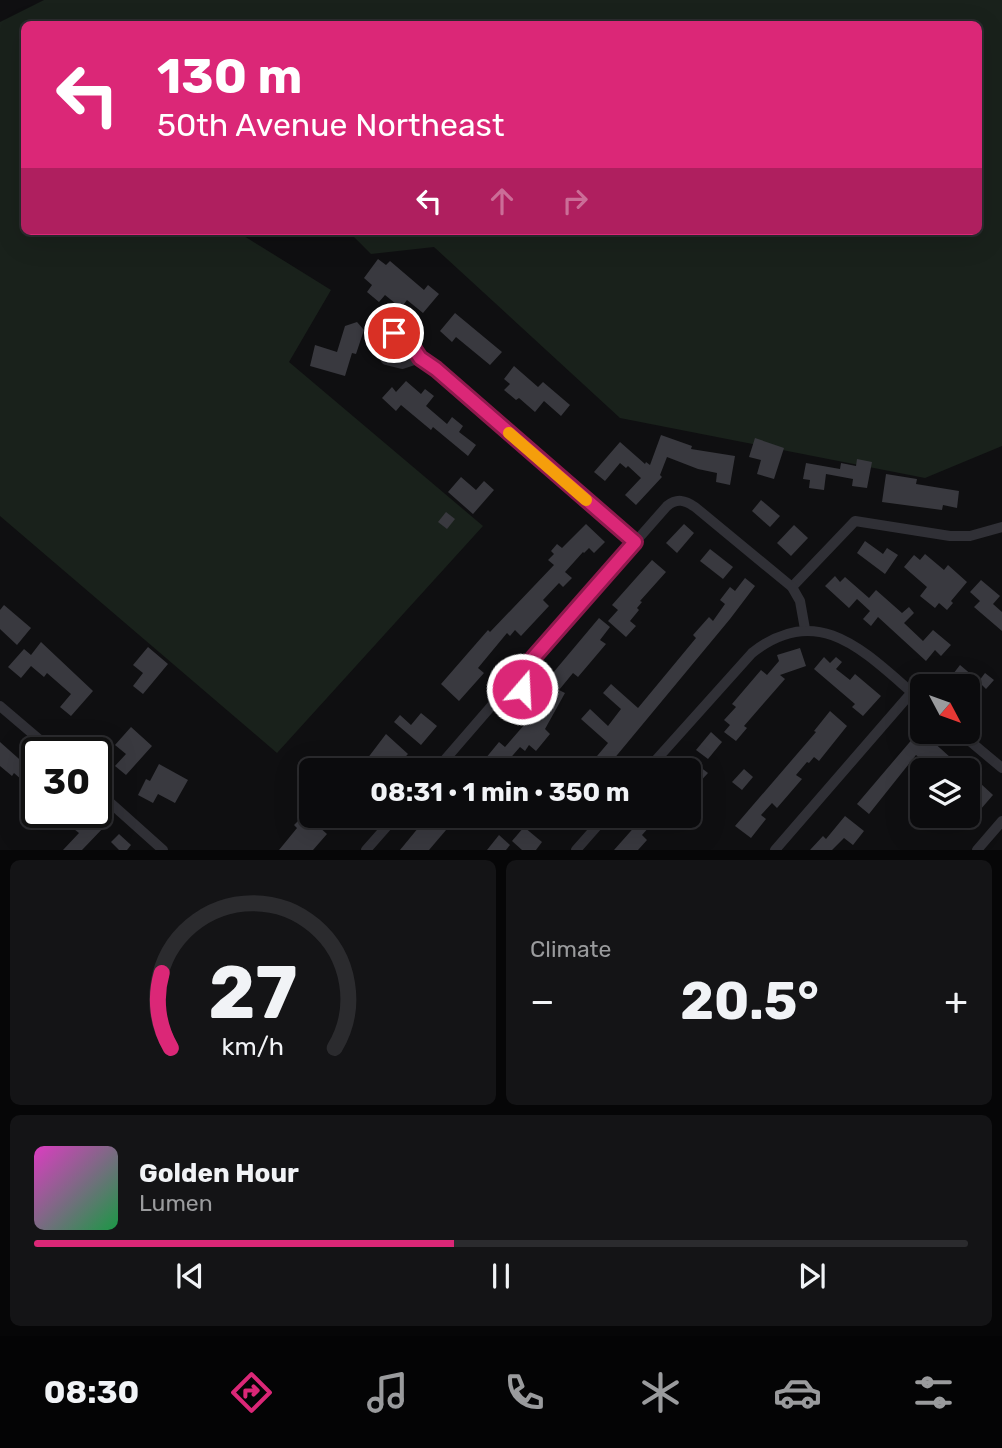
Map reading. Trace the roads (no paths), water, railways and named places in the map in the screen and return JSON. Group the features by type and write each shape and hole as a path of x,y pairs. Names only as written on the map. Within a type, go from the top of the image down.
{"street":[{"path":"420,358 635,542"},
{"path":"519,674 667,506 681,500 695,507 792,587 800,601 805,629"},
{"path":"792,587 855,521 950,536 970,536 1002,527"},
{"path":"658,758 752,653 774,638 805,629 842,638 910,690"},
{"path":"494,703 491,690 497,678 505,673 519,674"},
{"path":"494,703 504,705 517,698 522,684 519,674"},
{"path":"775,849 910,694"},
{"path":"446,758 494,703"},
{"path":"0,706 36,737"},
{"path":"973,744 1002,768"},
{"path":"112,804 163,849"},
{"path":"977,849 1002,821"},
{"path":"366,849 385,828"},
{"path":"576,849 595,828"}]}
